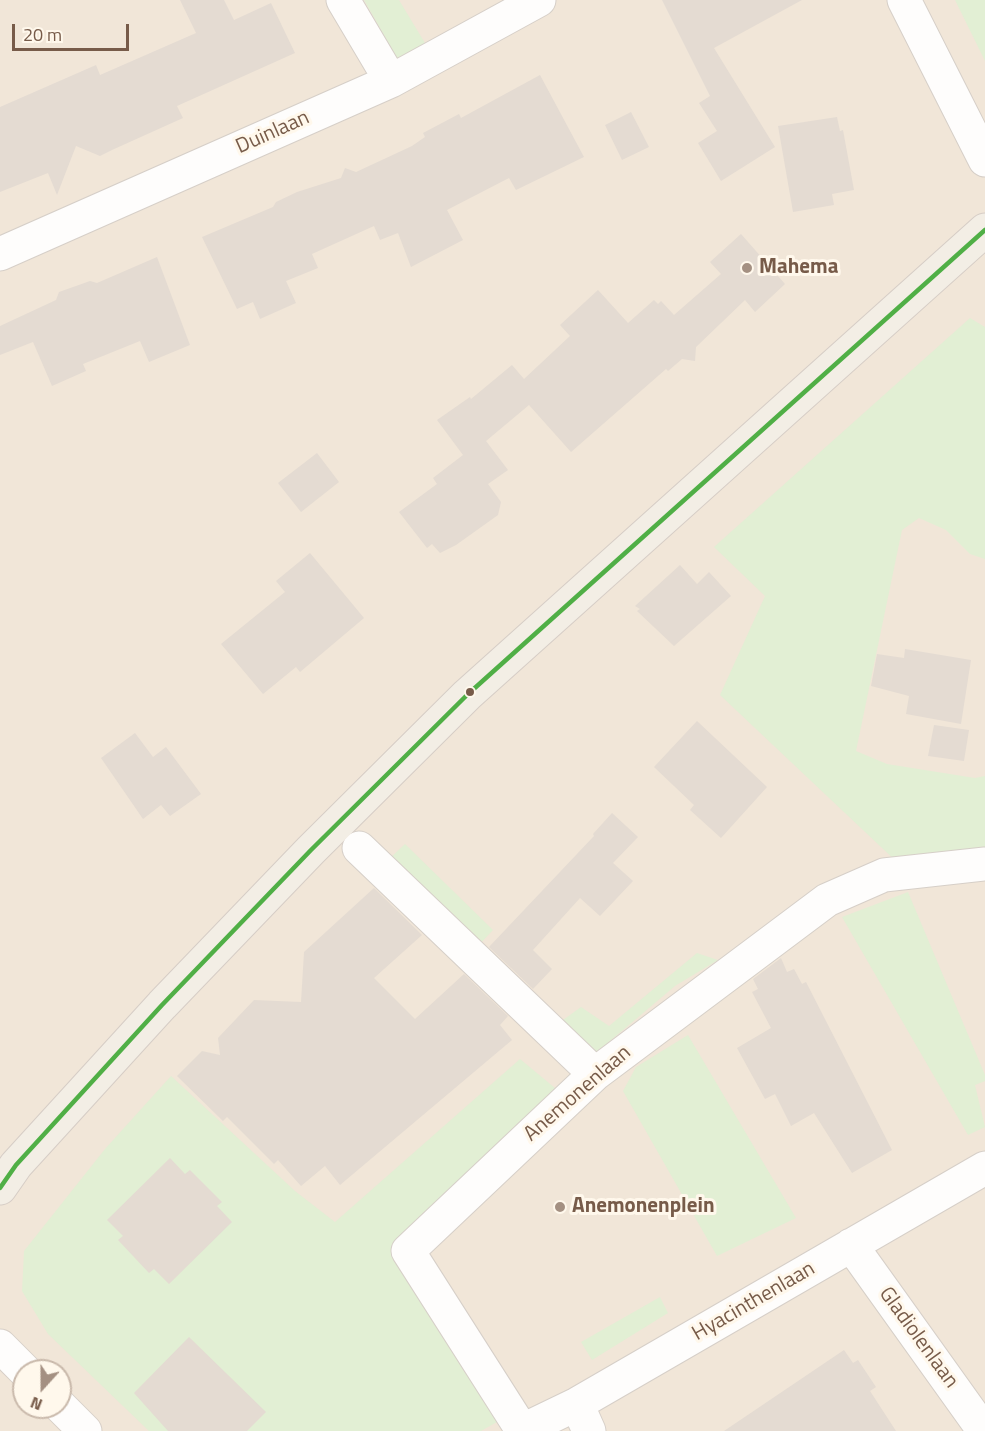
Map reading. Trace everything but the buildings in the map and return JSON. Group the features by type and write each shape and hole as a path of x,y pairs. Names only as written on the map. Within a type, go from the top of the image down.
{"main road":[{"path":"0,1188 16,1166 162,1005 311,850 467,695 985,230"}],"street":[{"path":"343,0 391,81"},
{"name":"Duinlaan","path":"0,254 391,81 539,0"},
{"path":"904,0 985,160"},
{"path":"359,848 595,1074"},
{"name":"Anemonenlaan","path":"521,1431 408,1251 595,1074 827,900 884,875 985,864"},
{"name":"Hyacinthenlaan","path":"521,1431 583,1418 851,1245 985,1167"},
{"name":"Gladiolenlaan","path":"851,1245 984,1431"},
{"path":"0,1347 12,1359"},
{"path":"72,1418 85,1431"}],"shaded area":[{"path":"0,0 985,0 985,1431 0,1431"}],"green space":[{"path":"364,0 399,0 428,48 399,62"},
{"path":"955,0 985,0 985,61"},
{"path":"970,318 985,327 985,559 970,554 946,530 919,518 902,530 856,751 887,764 975,778 985,776 985,849 899,864 720,695 765,596 714,547"},
{"path":"405,844 493,930 477,947 387,861"},
{"path":"908,892 985,1075 985,1081 975,1085 985,1127 968,1135 842,917"},
{"path":"697,953 718,960 675,986 597,1052 563,1020 581,1007 609,1026"},
{"path":"688,1035 796,1218 717,1256 623,1091 636,1067"},
{"path":"520,1059 561,1093 399,1249 497,1422 481,1431 149,1431 48,1334 22,1291 24,1251 105,1149 171,1076 295,1191 335,1222"},
{"path":"660,1297 668,1313 592,1360 581,1342"}],"transit line":[{"path":"0,1188 16,1165 162,1005 311,850 467,695 985,230"}],"place":[{"name":"Mahema","path":"747,268"},
{"name":"Anemonenplein","path":"560,1207"}]}
